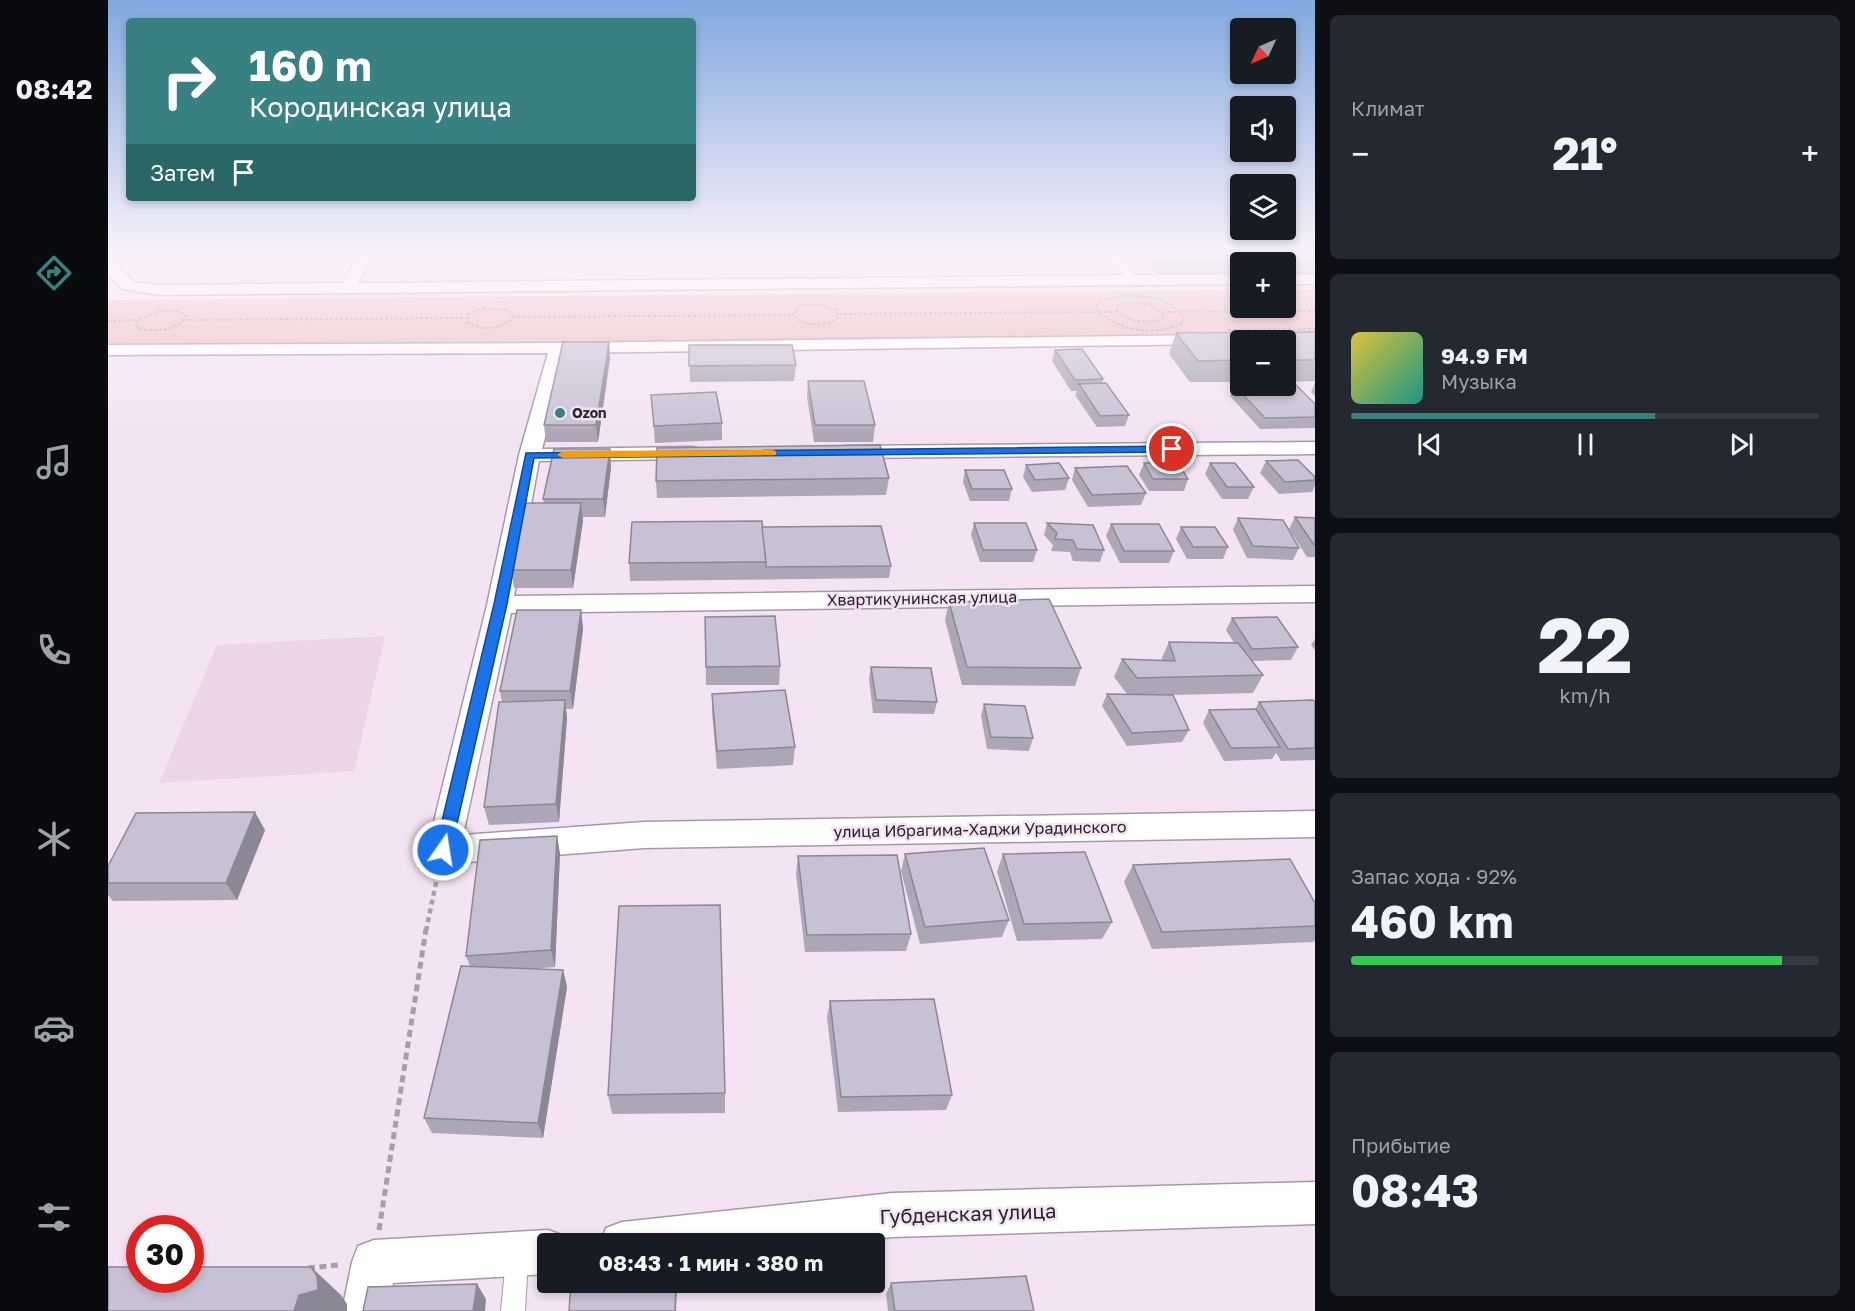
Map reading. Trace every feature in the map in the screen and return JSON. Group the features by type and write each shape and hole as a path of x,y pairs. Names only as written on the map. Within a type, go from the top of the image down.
{"street":[{"path":"108,350 559,348 1229,335"},
{"path":"443,850 500,604 530,455 559,348"},
{"path":"827,452 1315,448"},
{"path":"530,455 708,453"},
{"name":"Хвартикунинская улица","path":"500,604 1315,594"},
{"name":"улица Ибрагима-Хаджи Урадинского","path":"443,850 644,835 1315,824"},
{"name":"Губденская улица","path":"724,1233 892,1215 1315,1203"},
{"path":"365,1311 374,1262 533,1253"}],"lane":[{"path":"513,1311 533,1253"}],"path":[{"path":"108,321 138,320 147,315"},
{"path":"185,315 185,320"},
{"path":"138,320 136,324 138,328 152,331 171,327 185,320 466,318 470,315"},
{"path":"466,318 471,325 486,328 504,325 513,317 767,315"},
{"path":"792,315 801,322 818,325 834,321 838,315"},
{"path":"1103,315 1116,324 1146,331 1184,329"},
{"path":"1122,315 1129,319 1148,322 1162,319 1164,315"},
{"path":"1173,328 1181,324 1184,318 1183,315"},
{"path":"1229,335 1315,329"},
{"path":"305,1268 374,1262 424,939 443,850"}],"shaded area":[{"path":"108,315 1230,315 1230,318 1296,318 1296,315 1315,315 1315,335 1296,335 1296,330 1230,330 1230,336 108,347"},
{"path":"385,636 354,771 159,783 217,645"}],"building":[{"path":"1296,332 1315,332 1315,360 1296,360"},
{"path":"1176,333 1230,333 1230,360 1198,361"},
{"path":"563,342 609,342 596,425 544,425"},
{"path":"689,345 792,345 796,365 689,366"},
{"path":"1082,349 1103,379 1075,380 1055,350"},
{"path":"808,381 864,381 875,425 815,425"},
{"path":"1106,383 1129,415 1100,416 1079,384"},
{"path":"1296,385 1315,404 1315,417 1265,418 1244,396 1296,396"},
{"path":"716,392 722,423 654,426 651,395"},
{"path":"880,445 889,478 656,481 657,448"},
{"path":"554,449 610,449 603,499 543,499"},
{"path":"1298,460 1315,477 1315,480 1285,482 1266,461"},
{"path":"1059,463 1069,478 1035,480 1026,465"},
{"path":"1144,463 1178,463 1188,479 1153,479"},
{"path":"1210,463 1235,463 1254,487 1227,487"},
{"path":"1127,466 1146,493 1092,495 1075,468"},
{"path":"965,470 1004,470 1012,489 972,489"},
{"path":"526,503 581,503 571,570 511,570"},
{"path":"1295,517 1315,518 1315,545 1314,545"},
{"path":"1238,518 1283,520 1299,548 1253,546"},
{"path":"762,521 766,562 629,563 632,522"},
{"path":"974,523 1026,523 1037,550 983,550"},
{"path":"1047,523 1093,525 1104,550 1077,549 1073,540 1055,539 1057,533"},
{"path":"1111,524 1159,524 1174,551 1124,551"},
{"path":"881,526 891,566 766,567 762,527"},
{"path":"1181,527 1215,527 1228,547 1193,547"},
{"path":"1049,599 1081,668 967,667 949,602"},
{"path":"517,610 581,610 570,691 500,691"},
{"path":"775,616 780,666 706,667 705,617"},
{"path":"1277,617 1298,647 1252,649 1232,618"},
{"path":"1169,642 1238,643 1263,675 1137,678 1122,659 1175,661"},
{"path":"871,667 931,668 937,702 876,700"},
{"path":"785,690 795,747 717,751 712,694"},
{"path":"1107,694 1173,695 1189,730 1132,733"},
{"path":"565,700 556,804 484,807 499,702"},
{"path":"1315,701 1315,748 1288,749 1259,702"},
{"path":"984,704 1025,706 1033,738 991,737"},
{"path":"1256,709 1280,747 1231,748 1209,710"},
{"path":"255,812 226,883 108,883 108,866 136,813"},
{"path":"557,836 551,950 466,956 480,840"},
{"path":"984,848 1009,920 925,927 905,854"},
{"path":"1085,852 1112,922 1024,924 1003,854"},
{"path":"897,855 911,934 807,935 798,856"},
{"path":"1290,859 1315,903 1315,926 1162,932 1133,865"},
{"path":"720,905 725,1093 608,1095 619,906"},
{"path":"461,966 563,970 538,1123 424,1118"},
{"path":"934,999 952,1095 841,1097 830,1001"},
{"path":"108,1267 126,1267 126,1293 204,1293 204,1267 311,1267 317,1276 318,1290 299,1295 294,1311 108,1311"},
{"path":"1026,1276 1034,1311 895,1311 891,1283"},
{"path":"477,1284 473,1311 363,1311 368,1287"},
{"path":"570,1293 676,1293 675,1311 569,1311"}],"slow traffic":[{"path":"563,455 772,453"}],"place":[{"name":"Ozon","path":"560,413"}],"route":[{"path":"443,850 500,604 530,455 1172,449"}]}
